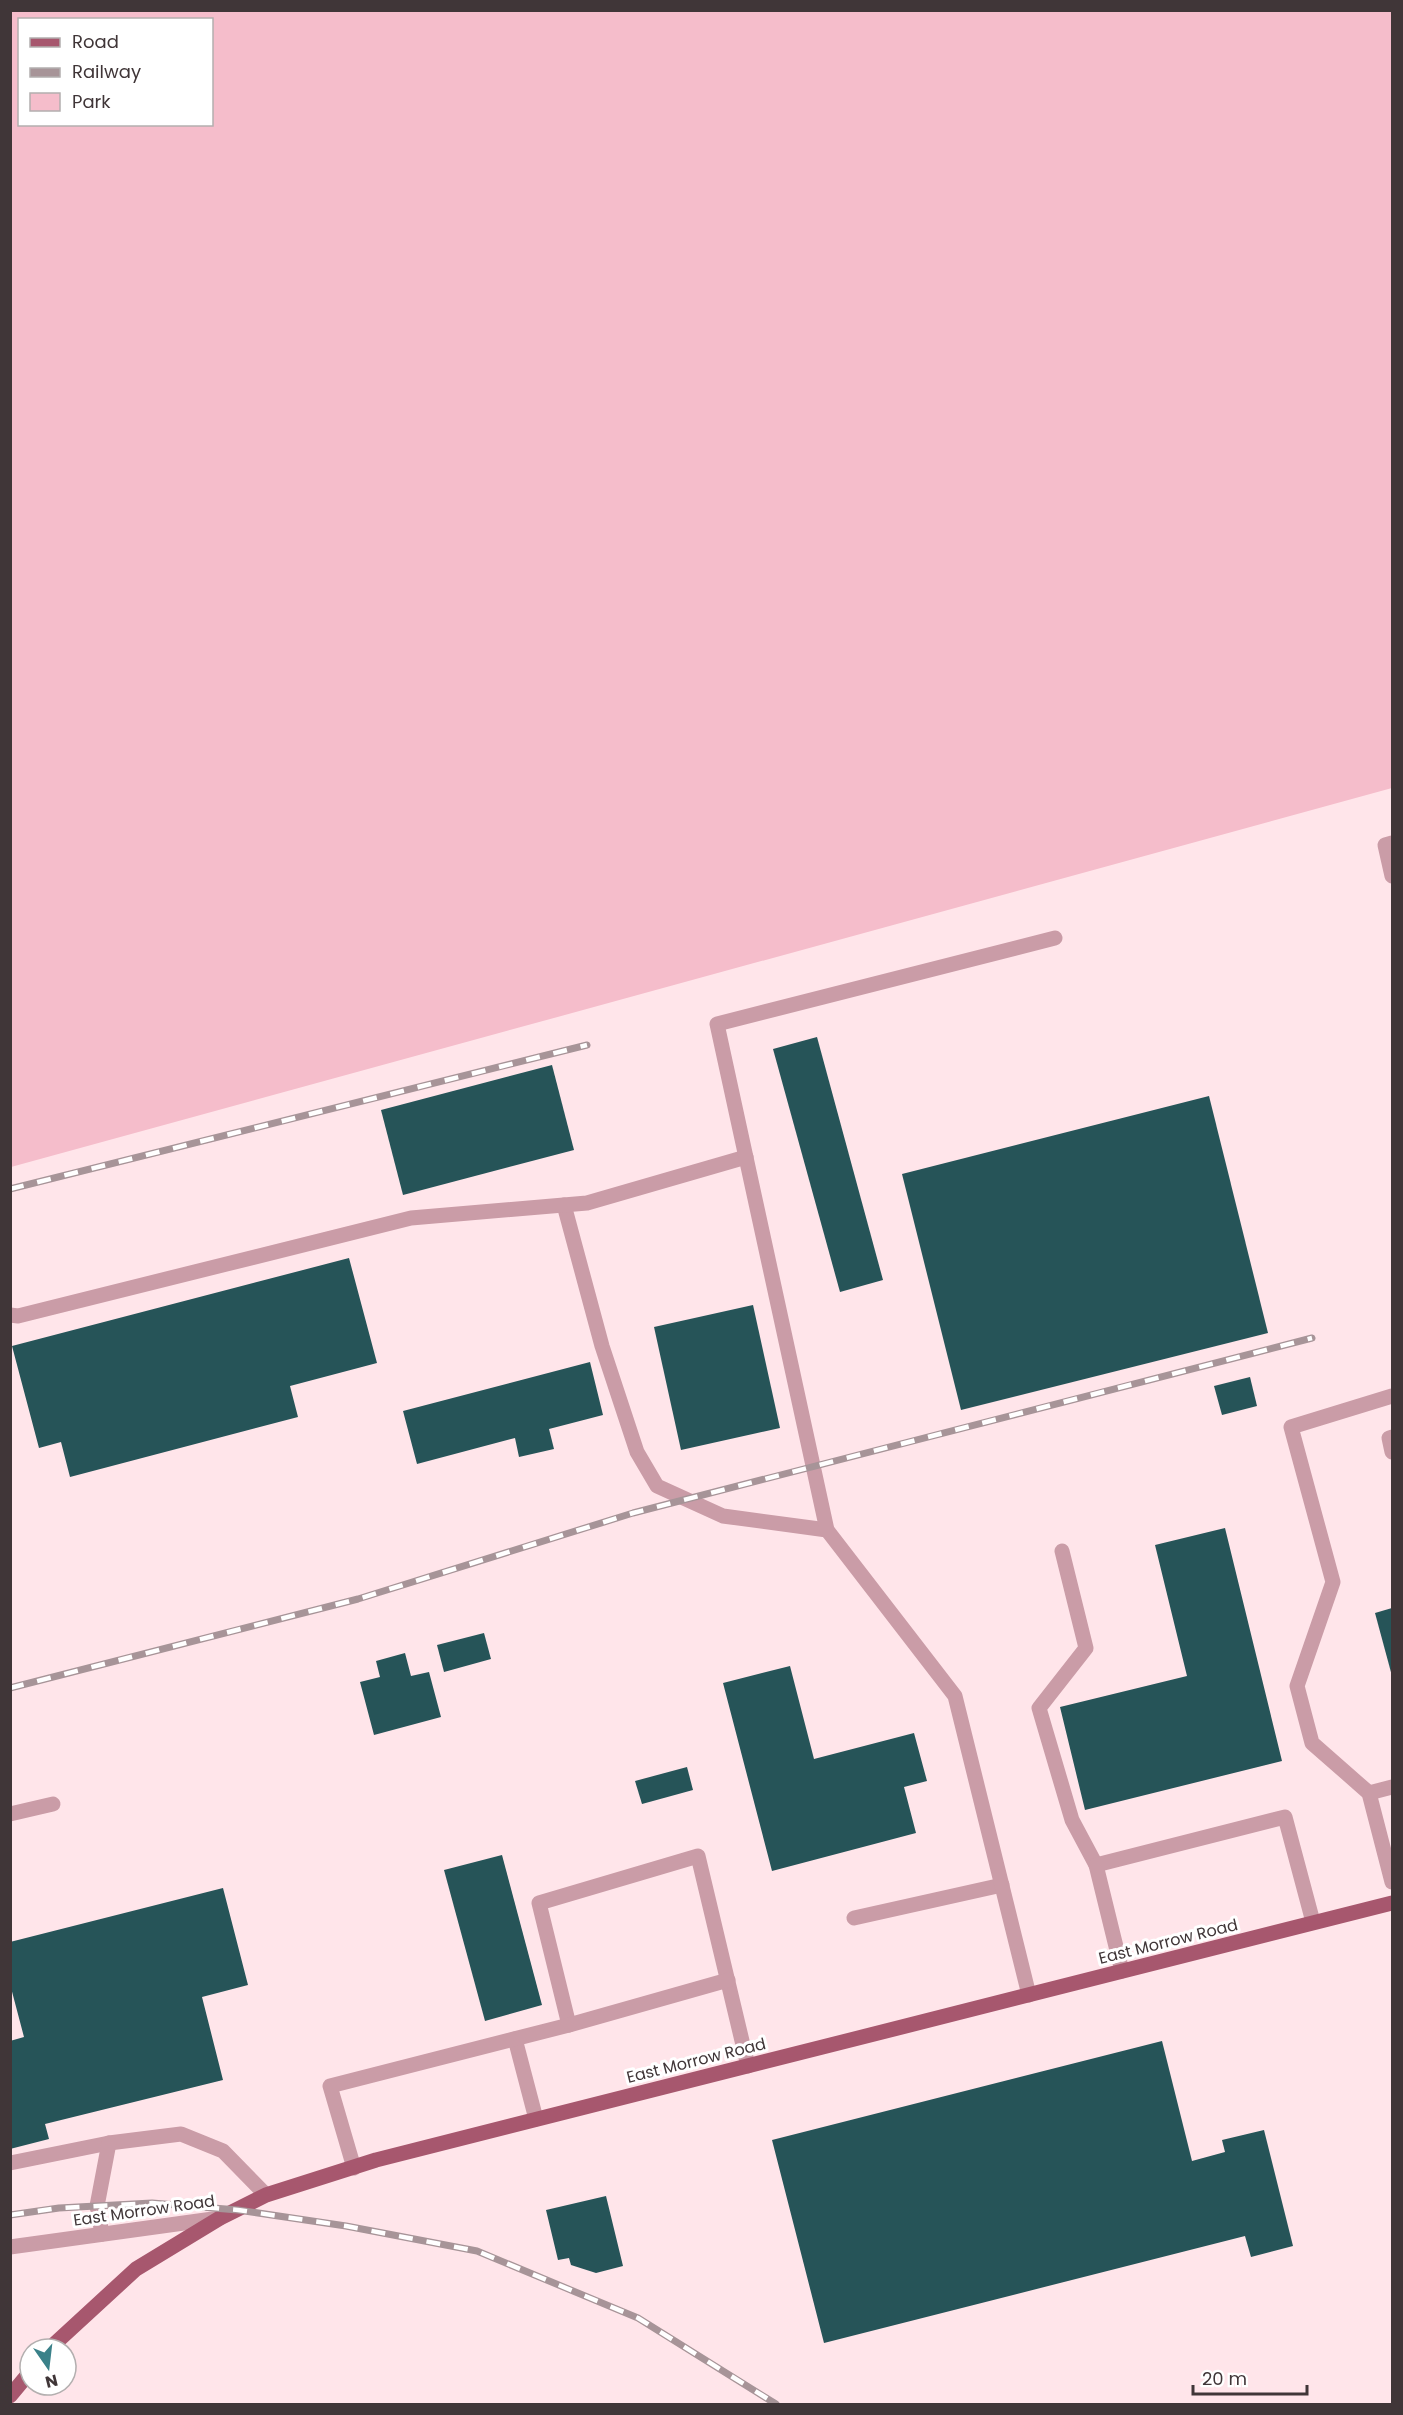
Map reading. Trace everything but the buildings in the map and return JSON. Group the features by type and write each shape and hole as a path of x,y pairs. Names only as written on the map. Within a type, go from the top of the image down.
{"main road":[{"name":"East Morrow Road","path":"220,2218 266,2195 354,2168 536,2119 1392,1903"},
{"path":"62,2337 136,2270 220,2218"}],"street":[{"path":"1392,843 1385,845 1392,876"},
{"path":"1029,1995 955,1696 827,1530 717,1024 1055,938"},
{"path":"10,1315 18,1316 411,1218 587,1203 746,1157"},
{"path":"564,1205 602,1346 637,1452 657,1486 723,1516 827,1530"},
{"path":"1392,1396 1291,1427 1333,1582 1297,1686 1312,1743 1369,1793 1392,1882"},
{"path":"1392,1437 1389,1438 1392,1452"},
{"path":"1062,1551 1086,1648 1039,1708 1072,1820 1096,1865 1122,1971"},
{"path":"1369,1793 1392,1787"},
{"path":"10,1814 53,1804"},
{"path":"1096,1865 1285,1817 1313,1922"},
{"path":"569,2025 539,1903 698,1856 748,2066"},
{"path":"854,1918 1002,1885"},
{"path":"354,2168 330,2086 569,2025 728,1980"},
{"path":"515,2039 536,2119"},
{"path":"10,2163 109,2143 181,2134 223,2151 266,2195"},
{"path":"102,2234 97,2206 109,2143"},
{"name":"East Morrow Road","path":"10,2247 220,2218"}],"green space":[{"path":"11,10 1392,11 1392,788 11,1167"}],"railway":[{"path":"10,1189 587,1045"},
{"path":"10,1688 358,1599 633,1513 1312,1338"},
{"path":"10,2215 59,2208 152,2203 238,2210 346,2226 477,2251 638,2318 776,2404"}]}
